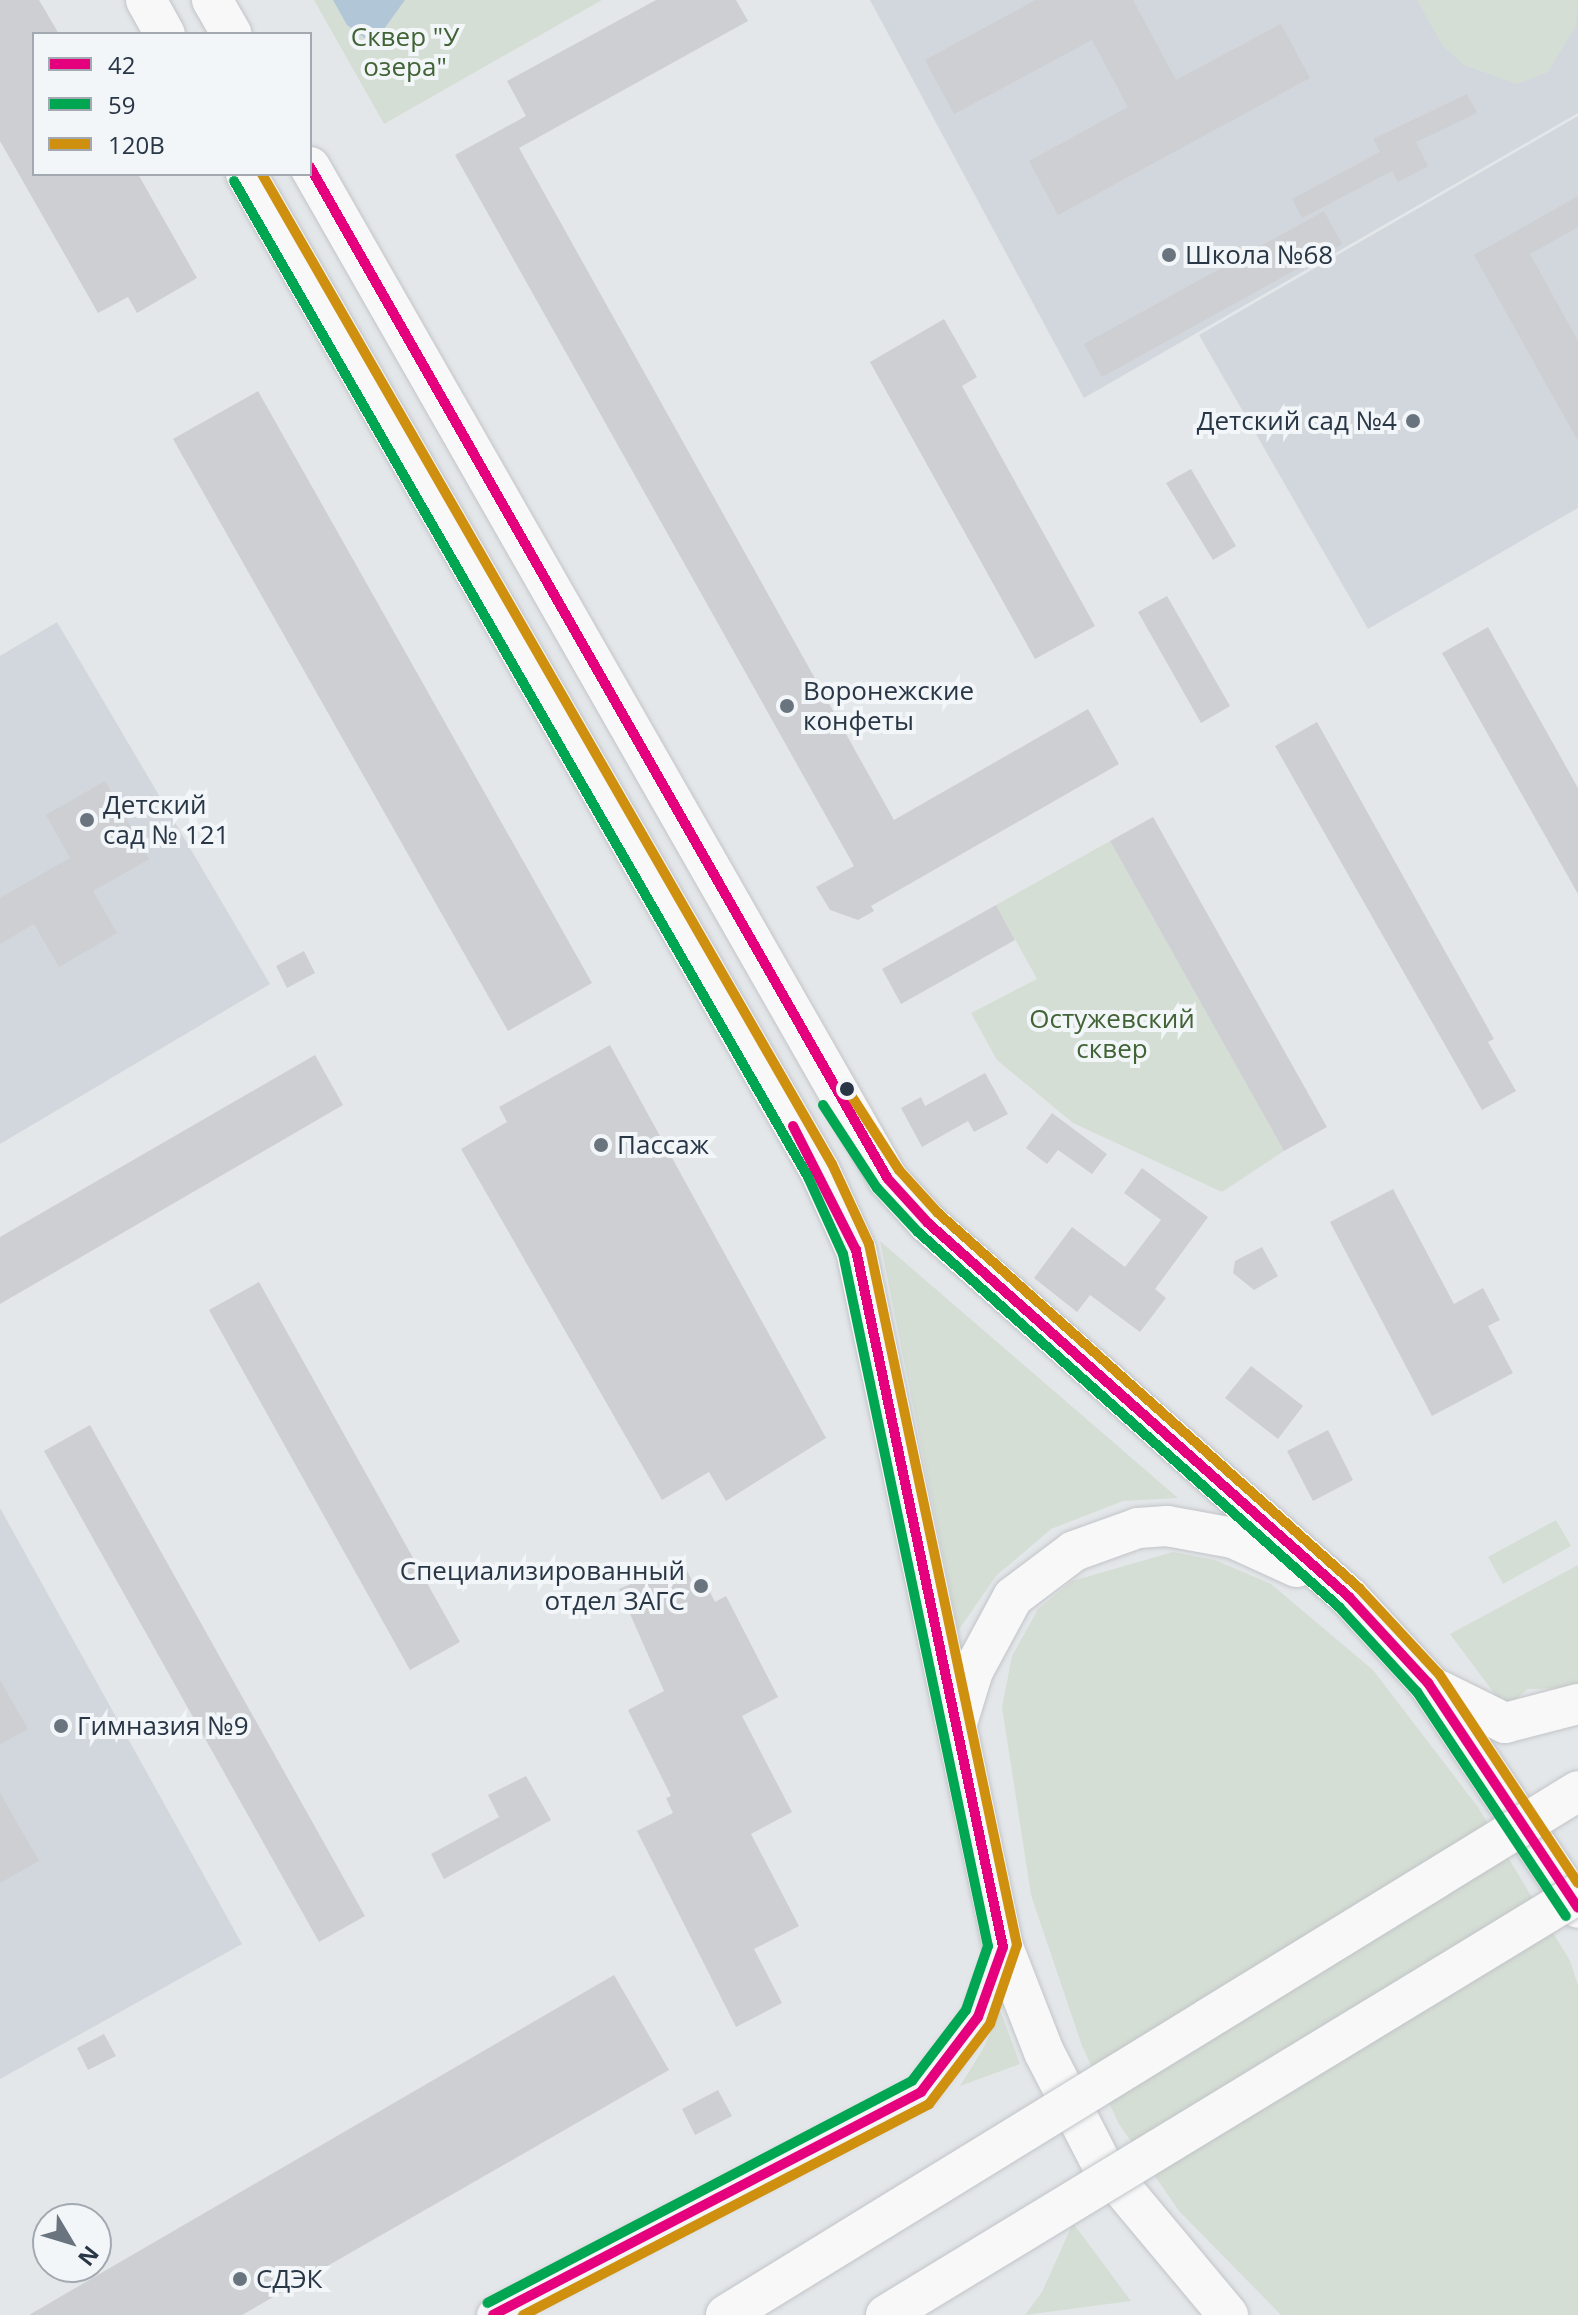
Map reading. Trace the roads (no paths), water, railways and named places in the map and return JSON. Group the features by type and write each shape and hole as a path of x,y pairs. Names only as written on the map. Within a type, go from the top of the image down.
{"main road":[{"path":"146,0 164,32"},
{"path":"212,0 231,32"},
{"path":"312,171 835,1097 888,1179 928,1223 1349,1597 1428,1683 1578,1908"},
{"path":"247,176 820,1171 856,1250 1003,1947 1044,2052 1101,2163 1228,2315"},
{"path":"957,1726 973,1671 1013,1597 1051,1565 1108,1537 1167,1526 1221,1535 1268,1550 1349,1597"},
{"path":"1428,1683 1505,1723 1578,1704"},
{"path":"726,2315 1578,1791"},
{"path":"886,2315 1578,1894"}],"street":[{"path":"493,2315 921,2092 978,2017 1003,1947"}],"water":[{"path":"333,0 405,0 384,29 365,38 347,25"}],"place":[{"name":"Школа №68","path":"1169,255"},
{"name":"Детский сад №4","path":"1413,421"},
{"name":"Воронежские конфеты","path":"787,706"},
{"name":"Детский сад № 121","path":"87,820"},
{"name":"Пассаж","path":"601,1145"},
{"name":"Специализированный отдел ЗАГС","path":"701,1586"},
{"name":"Гимназия №9","path":"61,1726"},
{"name":"СДЭК","path":"240,2279"}],"park label":[{"name":"Сквер \"У озера\"","path":"405,52"},
{"name":"Остужевский сквер","path":"1112,1034"}]}
